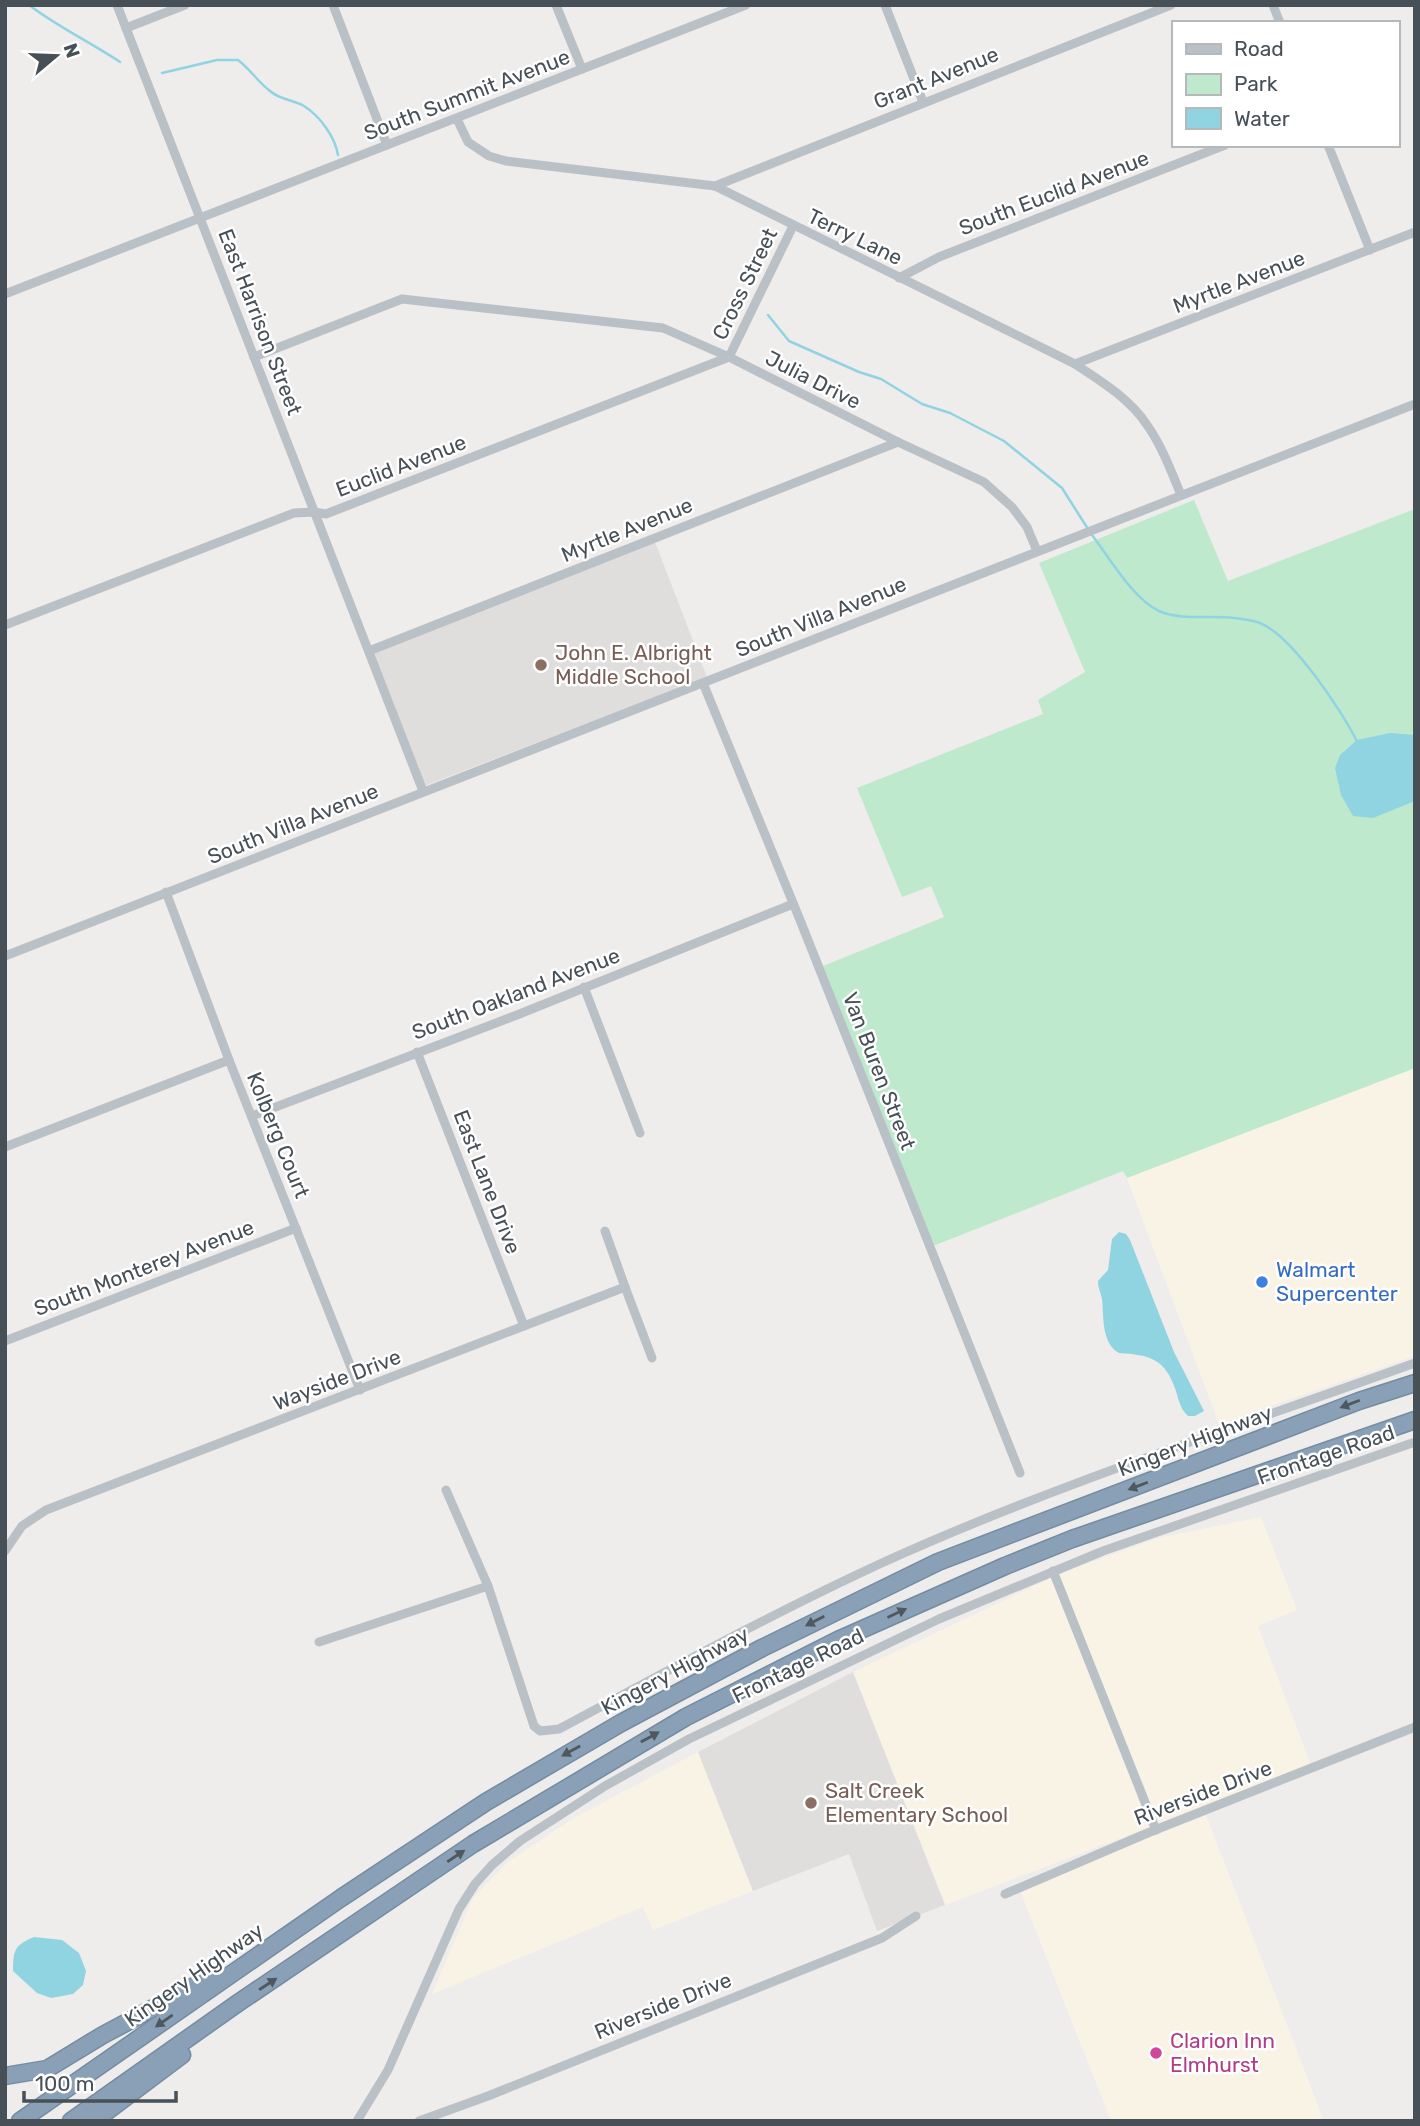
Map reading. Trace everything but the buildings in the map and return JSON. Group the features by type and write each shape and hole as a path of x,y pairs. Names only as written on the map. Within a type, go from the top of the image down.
{"highway":[{"name":"Kingery Highway","path":"20,2121 341,1898 486,1802 562,1756 858,1599 938,1562 1359,1401 1415,1383"},
{"path":"71,2121 238,2003 473,1844 686,1717 918,1603 1072,1539 1415,1420"},
{"path":"5,2076 47,2069 103,2035 206,1980 341,1898"},
{"path":"94,2121 186,2053 238,2003"}],"street":[{"name":"East Harrison Street","path":"117,5 423,791"},
{"path":"126,28 185,5"},
{"path":"334,5 387,145"},
{"path":"556,5 582,69"},
{"name":"South Summit Avenue","path":"5,294 746,5"},
{"path":"885,5 923,102"},
{"name":"Grant Avenue","path":"715,186 1171,5"},
{"name":"Terry Lane","path":"457,119 468,142 489,156 506,161 715,186 1075,364 1107,385 1146,422 1162,450 1181,495"},
{"name":"South Euclid Avenue","path":"899,278 939,257 1220,147"},
{"path":"1329,147 1370,250"},
{"name":"Cross Street","path":"729,357 793,226"},
{"name":"Myrtle Avenue","path":"1075,364 1415,232"},
{"name":"Julia Drive","path":"254,357 402,299 663,328 729,357 984,482 1012,507 1027,527 1037,551"},
{"name":"Euclid Avenue","path":"5,625 294,513 326,514 729,357"},
{"name":"South Villa Avenue","path":"5,956 1415,404"},
{"name":"Myrtle Avenue","path":"369,651 898,442"},
{"name":"Van Buren Street","path":"703,683 1020,1473"},
{"name":"Kolberg Court","path":"166,892 229,1060 360,1390"},
{"name":"South Oakland Avenue","path":"252,1116 793,904"},
{"path":"584,987 640,1133"},
{"name":"East Lane Drive","path":"417,1052 524,1326"},
{"path":"5,1147 229,1060"},
{"name":"South Monterey Avenue","path":"5,1341 296,1228"},
{"path":"605,1231 652,1358"},
{"name":"Wayside Drive","path":"5,1551 22,1526 46,1510 625,1287"},
{"path":"446,1490 488,1586 534,1726 540,1731 559,1729 720,1643 884,1562 1033,1501 1415,1363"},
{"name":"Frontage Road","path":"357,2121 388,2070 459,1909 492,1865 520,1841 605,1786 689,1739 906,1634 1053,1571 1415,1442"},
{"path":"1053,1571 1156,1829"},
{"path":"319,1642 488,1586"},
{"name":"Riverside Drive","path":"1005,1894 1156,1829 1415,1727"},
{"name":"Riverside Drive","path":"419,2121 488,2096 882,1938 916,1916"}],"shaded area":[{"name":"John E. Albright Middle School","path":"655,542 707,677 424,786 374,654"},
{"path":"1415,1068 1415,1356 1219,1424 1127,1178"},
{"path":"1261,1517 1297,1610 1258,1626 1311,1765 1159,1823 1058,1574 1158,1538"},
{"path":"1051,1578 1150,1827 945,1905 853,1672"},
{"name":"Salt Creek Elementary School","path":"853,1672 945,1905 877,1931 849,1854 753,1891 698,1752"},
{"path":"698,1752 753,1891 653,1930 643,1907 432,1994 473,1898 508,1862 574,1818"},
{"path":"1206,1815 1324,2121 1111,2121 1019,1888"}],"green space":[{"path":"1194,500 1228,581 1415,509 1415,1068 1127,1178 1123,1171 933,1246 823,966 944,917 931,886 902,897 857,788 1043,714 1038,700 1085,672 1039,563"}],"water":[{"path":"1390,733 1415,735 1415,801 1373,818 1353,816 1341,795 1335,768 1340,755 1357,740"},
{"path":"1119,1232 1126,1234 1130,1240 1174,1352 1204,1411 1195,1416 1188,1416 1183,1410 1172,1380 1161,1365 1148,1357 1119,1353 1113,1349 1106,1336 1098,1281 1108,1270 1112,1239"},
{"path":"34,1937 62,1940 79,1953 86,1971 83,1985 73,1994 51,1998 37,1993 13,1971 16,1950 22,1943"}],"waterway":[{"path":"29,5 120,62"},
{"path":"162,73 217,60 238,60 274,94 296,102 316,115 330,134 338,155"},
{"path":"768,315 789,341 881,379 922,404 950,413 1004,441 1062,488 1088,529"},
{"path":"1092,535 1131,587 1159,611 1177,616 1247,620 1260,623 1273,631 1315,676 1358,743"}],"place":[{"name":"John E. Albright Middle School","path":"541,665"},
{"name":"Walmart Supercenter","path":"1262,1282"},
{"name":"Salt Creek Elementary School","path":"811,1803"},
{"name":"Clarion Inn Elmhurst","path":"1156,2053"}]}
